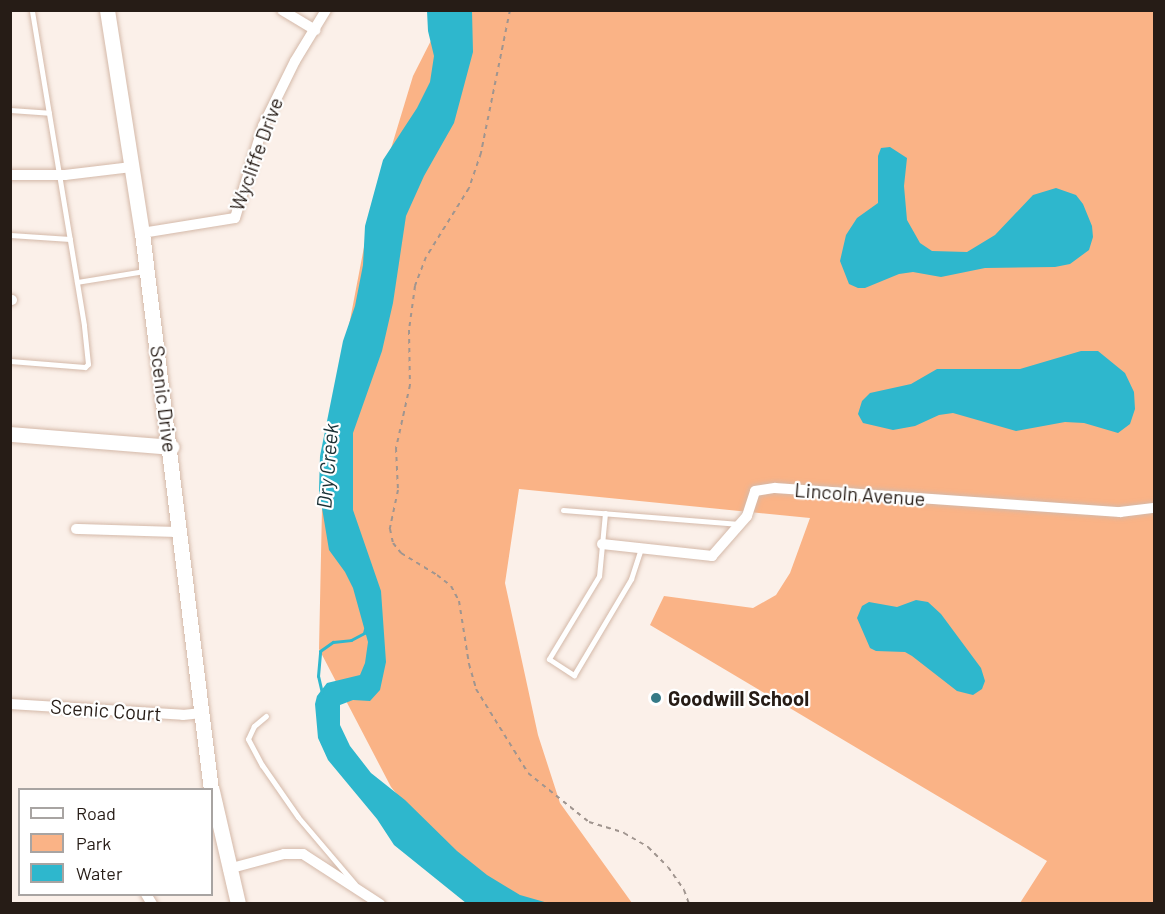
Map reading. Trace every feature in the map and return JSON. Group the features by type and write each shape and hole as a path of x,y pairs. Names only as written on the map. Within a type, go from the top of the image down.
{"main road":[{"name":"Scenic Drive","path":"107,10 142,233 171,447 211,788"},
{"path":"10,434 171,447"},
{"name":"Scenic Drive","path":"213,799 238,903"}],"street":[{"path":"282,10 315,30"},
{"name":"Wycliffe Drive","path":"142,233 235,218 263,126 290,70 326,10"},
{"path":"10,175 59,175 132,167"},
{"name":"Lincoln Avenue","path":"602,544 712,556 747,516 755,491 775,488 1120,512 1155,508"},
{"path":"76,529 180,532"},
{"name":"Scenic Court","path":"10,704 183,715 202,713"},
{"path":"228,869 284,854 303,854 380,903"}],"lane":[{"path":"10,361 85,367 88,364 77,282 32,10"},
{"path":"10,110 49,113"},
{"path":"10,235 70,239"},
{"path":"77,282 147,271"},
{"path":"562,510 740,524"},
{"path":"605,513 599,576 549,659 574,675 631,579 641,548"},
{"path":"266,716 254,726 248,739 261,765 298,817 334,857 359,890"}],"path":[{"path":"510,10 475,170 469,188 426,257 415,286 409,330 410,385 396,448 398,490 390,529 393,543 401,553 444,580 459,601 469,664 476,689 528,773 589,822 624,832 648,847 668,867 684,890 689,903"}],"green space":[{"path":"446,11 1154,11 1154,903 1020,903 1047,861 650,625 664,596 753,608 776,595 790,573 810,518 519,489 505,583 538,735 560,803 632,903 486,903 391,787 319,649 323,461 369,221 413,76"}],"water":[{"path":"427,11 472,11 473,52 454,123 424,176 406,216 393,303 382,351 353,433 353,510 381,591 386,662 380,690 370,701 353,700 340,705 340,725 350,746 371,773 405,800 457,851 487,875 520,895 548,903 466,903 394,845 377,819 328,760 318,738 315,704 317,696 327,683 360,675 365,663 368,642 353,588 329,550 319,490 320,456 343,341 355,306 363,265 365,226 383,160 417,108 430,82 434,56 428,31"},
{"path":"890,147 907,158 904,186 907,220 920,243 932,251 967,252 995,235 1033,195 1056,188 1076,195 1083,204 1092,226 1093,237 1089,250 1070,264 1055,267 985,268 941,277 913,272 899,274 865,288 849,284 840,261 846,235 857,218 878,203 878,156 881,148"},
{"path":"1081,351 1098,351 1125,373 1134,392 1135,409 1130,424 1118,433 1084,423 1065,422 1016,431 953,413 939,415 915,426 893,430 863,423 858,414 862,401 870,393 911,384 937,369 1020,369"},
{"path":"916,600 928,602 941,614 981,668 985,681 982,689 973,695 957,691 905,652 876,651 870,648 857,618 862,606 869,602 897,607"}],"waterway":[{"name":"Dry Creek","path":"322,693 318,676 320,651 333,642 351,640 364,633 365,629"}],"place":[{"name":"Goodwill School","path":"656,698"}]}
